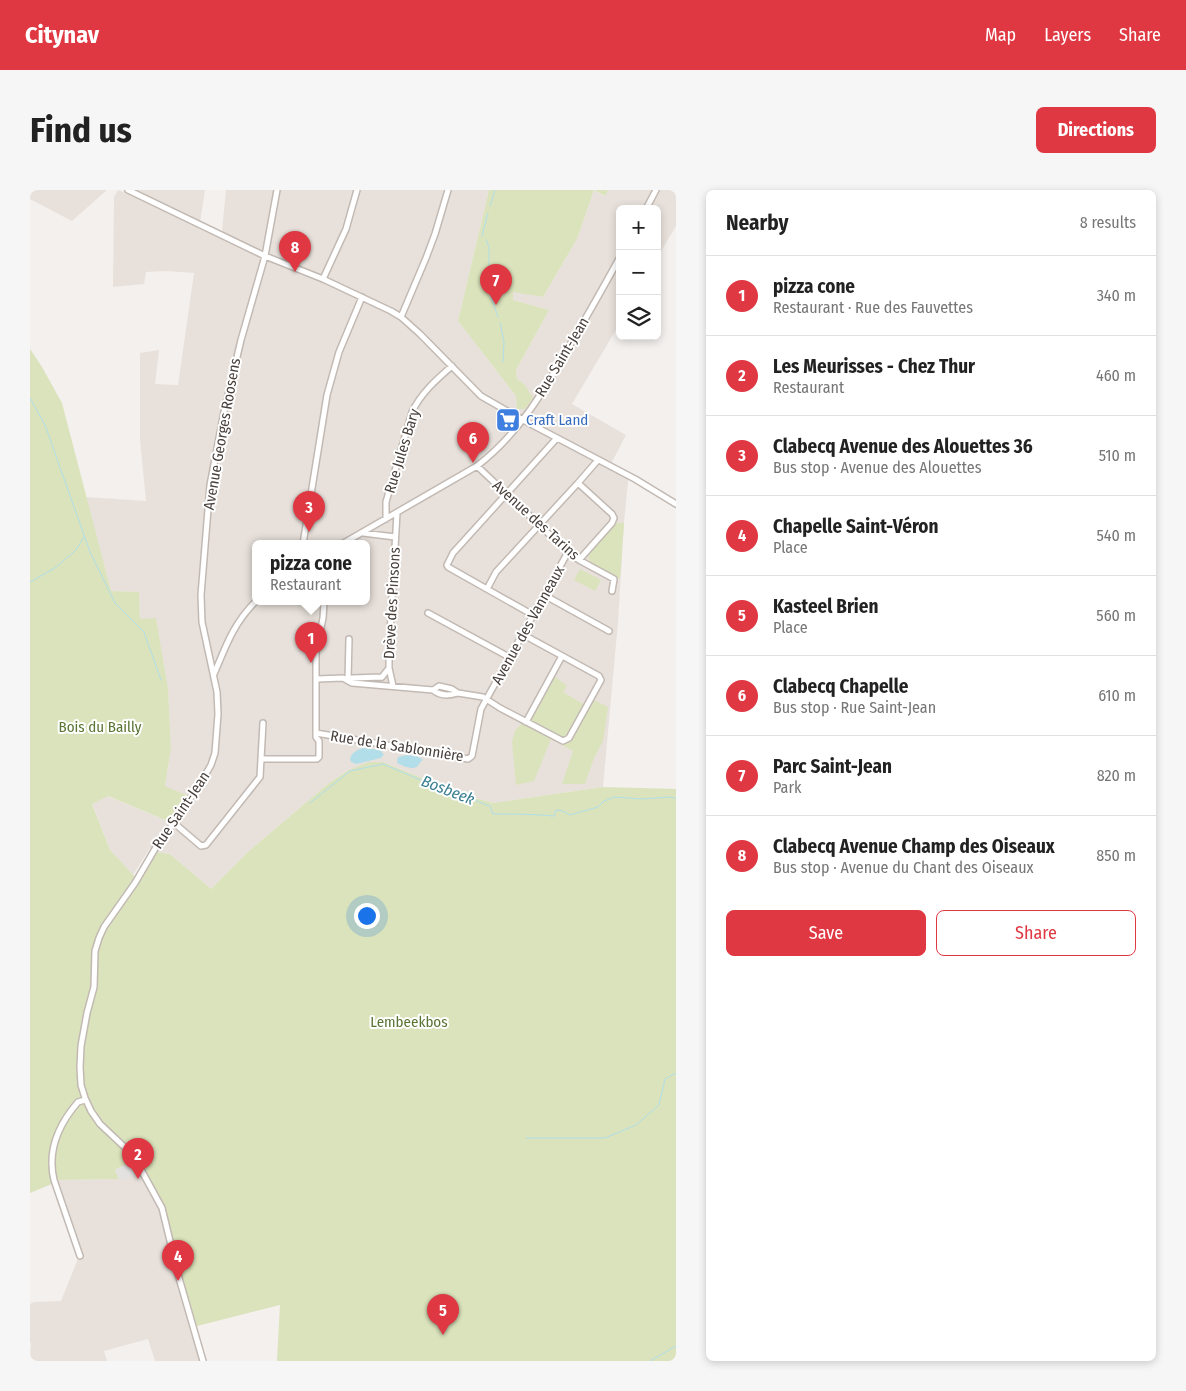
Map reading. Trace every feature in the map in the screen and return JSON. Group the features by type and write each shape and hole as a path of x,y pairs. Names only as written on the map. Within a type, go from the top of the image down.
{"street":[{"path":"128,190 264,256 323,279 401,317 481,396 598,460 635,478 676,504"},
{"name":"Avenue Georges Roosens","path":"214,675 207,649 201,610 209,493 231,377 264,256 277,190"},
{"path":"323,279 346,229 357,190"},
{"path":"401,317 435,234 448,190"},
{"path":"648,205 656,190"},
{"name":"Rue Saint-Jean","path":"349,540 477,466 493,454 523,420 555,371 616,264"},
{"path":"304,540 328,395 339,352 362,297"},
{"name":"Rue Jules Bary","path":"386,519 386,502 412,412 418,400 427,389 452,366"},
{"path":"533,615 487,590 447,565 453,554 557,438"},
{"path":"487,590 496,572 598,460"},
{"name":"Avenue des Tarins","path":"477,466 568,552 614,579 612,591"},
{"path":"578,483 614,518 612,523 579,560"},
{"name":"Drève des Pinsons","path":"393,686 389,668 389,651 397,513"},
{"name":"Drève des Pinsons","path":"363,532 395,537"},
{"name":"Avenue des Vanneaux","path":"487,698 568,552"},
{"path":"544,595 609,631"},
{"name":"Rue Saint-Jean","path":"204,1361 179,1278 163,1212 130,1150 100,1124 91,1111 81,1085 81,1046 86,1016 94,987 95,951 99,938 104,927 135,883 159,842 174,823 211,765 215,753 218,714 214,675 228,640 241,618 252,605"},
{"path":"316,733 316,652 324,605"},
{"path":"428,613 509,657"},
{"path":"317,679 343,678 352,683 433,690 437,693 452,695 458,693 487,698 500,708 564,741 569,738 601,680 599,676 522,634"},
{"path":"348,680 349,638"},
{"path":"526,722 562,656"},
{"name":"Drève des Pinsons","path":"382,677 389,668"},
{"path":"348,680 352,678 382,677 382,685"},
{"name":"Rue de la Sablonnière","path":"261,759 317,759 320,757 319,740 316,737 316,733 468,760 472,756 480,712 487,698"},
{"path":"174,823 201,846 206,845 260,777 263,723"},
{"path":"80,1256 54,1180 52,1160 57,1134 64,1120 78,1102 86,1100"}],"shaded area":[{"path":"30,190 107,190 72,221 30,199"},
{"path":"118,190 132,195 134,190 205,190 199,229 218,237 222,231 226,190 489,190 458,321 516,396 517,411 525,385 517,379 516,370 549,310 513,300 513,291 543,297 577,239 594,190 604,196 608,190 676,190 676,226 661,251 661,205 616,205 616,330 572,404 626,435 611,464 629,472 603,787 493,803 436,784 383,762 349,770 329,783 249,851 211,889 170,854 156,852 150,848 133,875 110,850 92,803 107,796 170,822 165,786 171,748 168,688 156,619 140,619 139,592 111,591 86,497 146,501 140,440 140,353 159,350 155,384 178,385 194,273 146,272 144,284 113,287 114,197"},
{"path":"134,1160 160,1209 201,1361 155,1361 148,1339 104,1351 107,1361 30,1361 30,1304 34,1302 61,1301 79,1256 56,1180 118,1179"},
{"path":"134,1160 141,1172 132,1177 119,1179 115,1170"}],"green space":[{"path":"489,190 594,190 577,239 543,297 513,292 513,300 549,310 516,370 517,379 525,385 533,398 525,409 519,409 517,412 516,396 458,321"},
{"path":"594,190 608,190 605,196"},
{"name":"Lembeekbos","path":"30,349 62,403 111,591 139,592 140,619 156,618 168,688 171,748 165,786 188,796 170,822 108,796 92,804 110,850 137,879 156,852 170,854 211,889 249,851 329,783 349,770 369,762 383,762 436,784 493,803 603,787 676,789 676,1361 277,1361 280,1305 197,1326 165,1209 138,1159 115,1170 119,1179 56,1180 54,1183 30,1193"},
{"path":"617,523 624,523 620,579 590,562 588,557"},
{"path":"580,569 601,580 595,591 574,580"},
{"path":"554,676 567,686 563,692 585,705 594,700 608,707 603,741 594,758 585,784 562,784 573,751 551,739 534,781 516,785 512,742 515,731 522,723 527,725"}],"water":[{"path":"363,748 381,750 384,754 381,758 356,764 351,762 350,759 353,753"},
{"path":"416,756 423,760 414,768 397,763 398,757"}],"waterway":[{"path":"490,206 495,190"},
{"path":"482,236 488,213"},
{"path":"486,240 489,247 489,291 498,317"},
{"path":"500,323 504,342 503,362"},
{"path":"30,398 45,425 90,552 115,603 144,632 161,680"},
{"path":"30,582 55,568 76,550 84,537"},
{"name":"Bosbeek","path":"310,803 350,771 383,764 490,806 493,814 554,816 556,810 570,815 598,807 604,801 615,797 641,799 672,797 676,799"},
{"path":"526,1138 605,1138 636,1125 659,1105 665,1079 676,1073"},
{"path":"650,1361 676,1346"}],"place":[{"name":"Clabecq Avenue Champ des Oiseaux","path":"295,272"},
{"name":"Parc Saint-Jean","path":"496,305"},
{"name":"Craft Land","path":"508,420"},
{"name":"Clabecq Chapelle","path":"473,463"},
{"name":"Clabecq Avenue des Alouettes 36","path":"309,532"},
{"name":"pizza cone","path":"311,663"},
{"name":"Les Meurisses - Chez Thur","path":"138,1179"},
{"name":"Chapelle Saint-Véron","path":"178,1281"},
{"name":"Kasteel Brien","path":"443,1335"}],"park label":[{"name":"Bois du Bailly","path":"100,727"}]}
